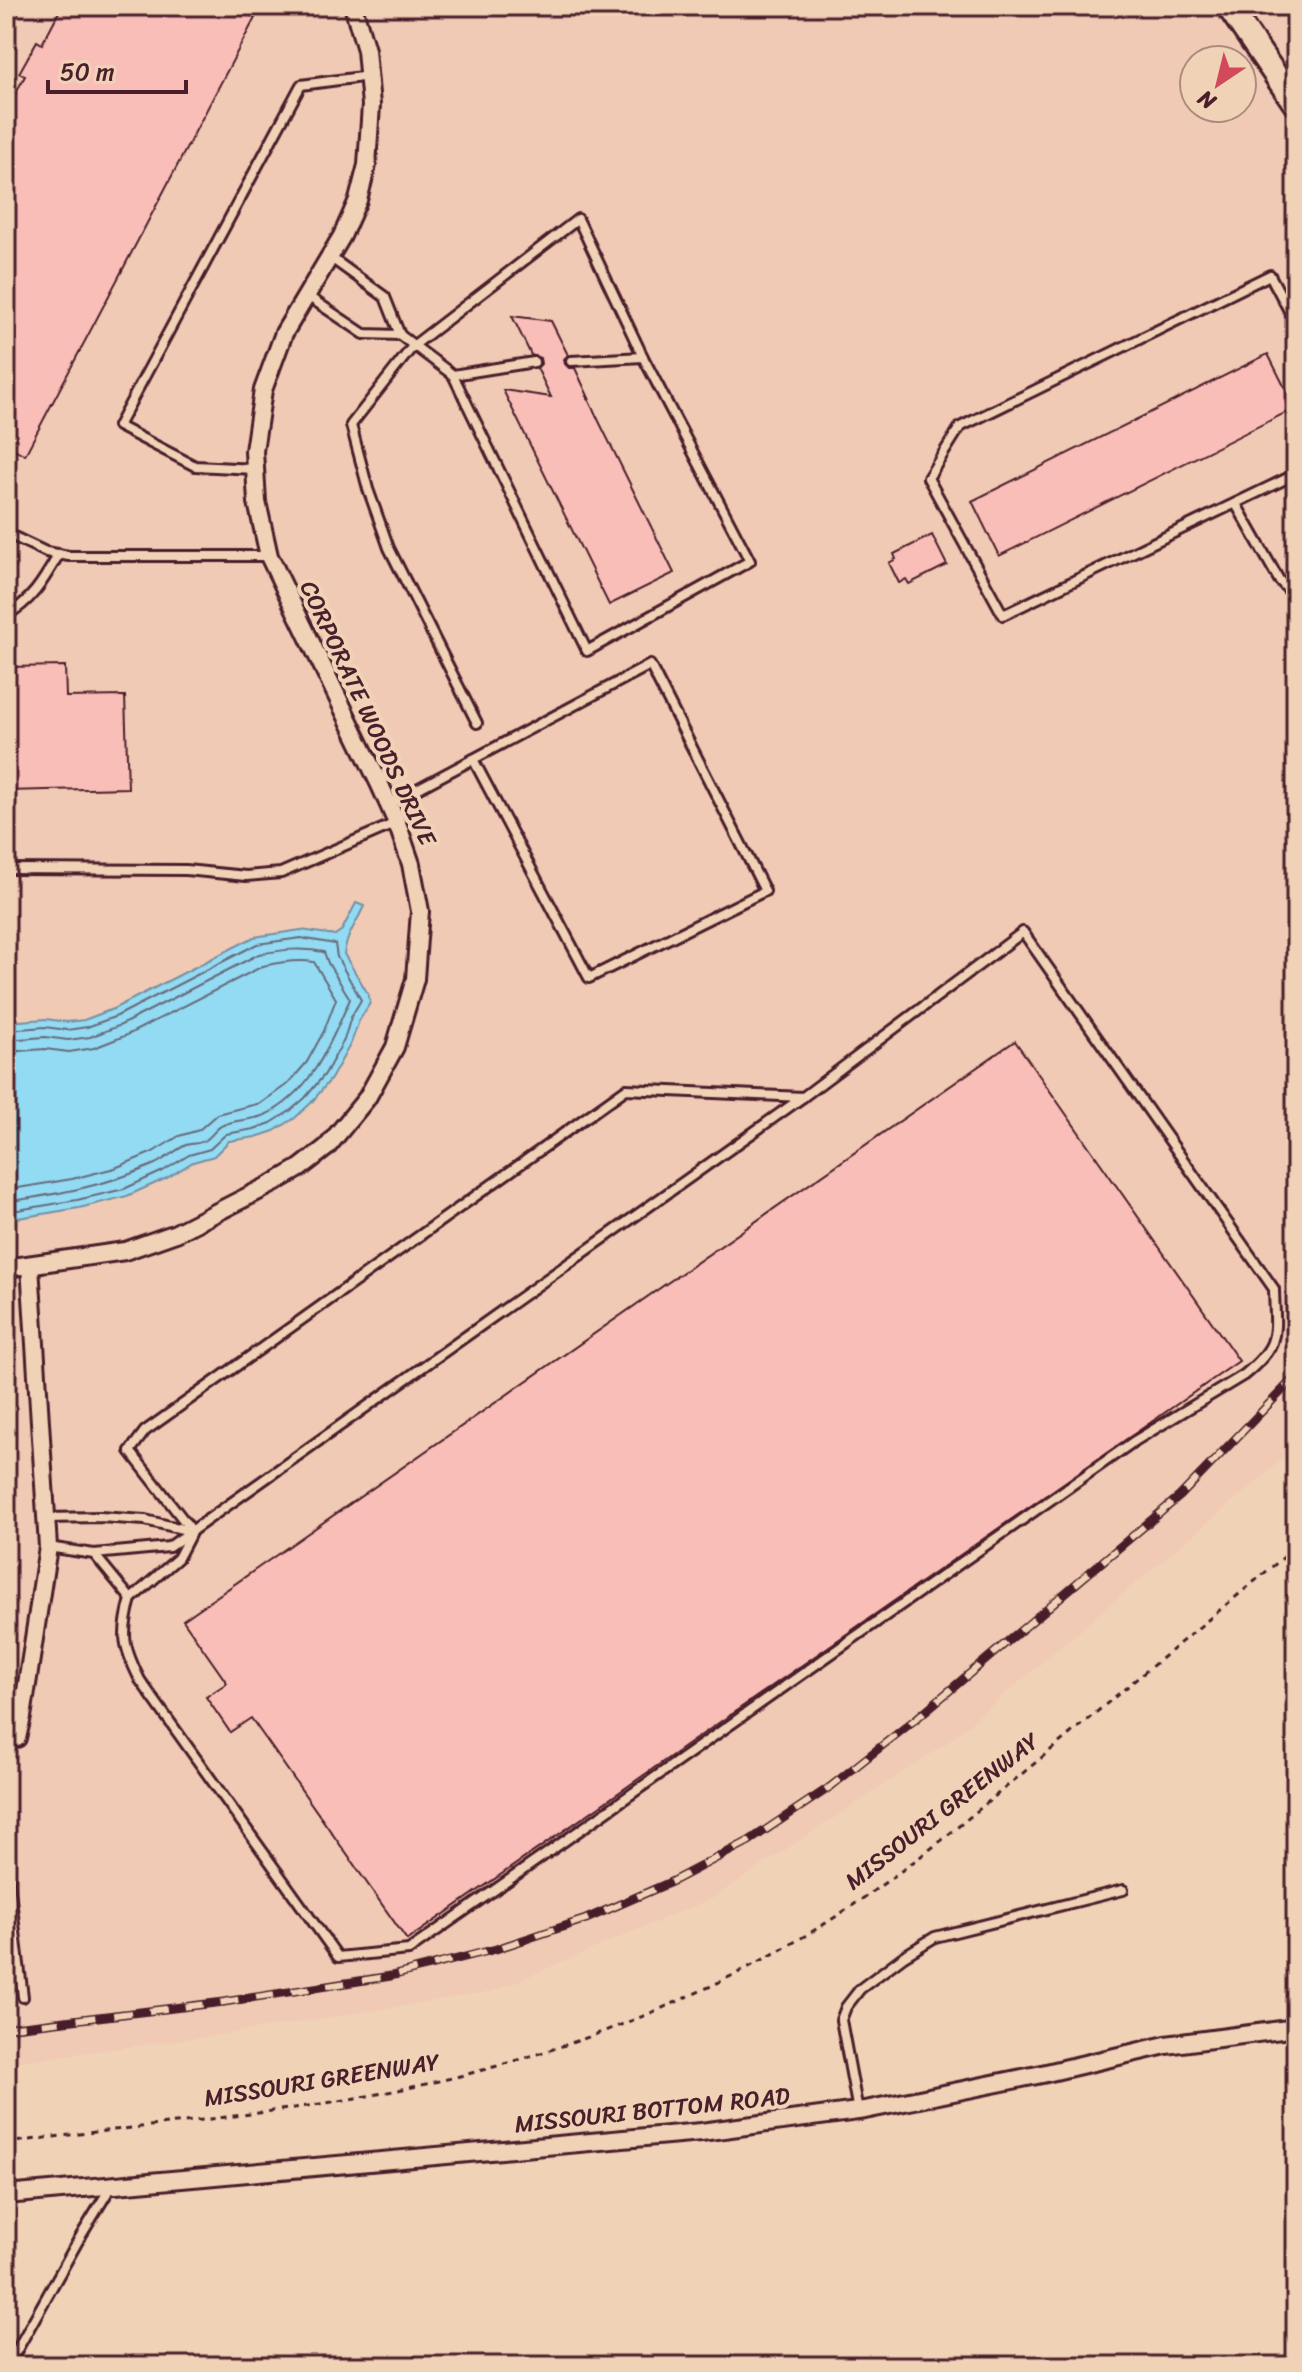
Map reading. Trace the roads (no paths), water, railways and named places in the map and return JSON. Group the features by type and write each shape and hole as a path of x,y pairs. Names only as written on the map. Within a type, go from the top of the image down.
{"street":[{"name":"CORPORATE WOODS DRIVE","path":"6,1268 125,1251 176,1233 300,1168 327,1147 367,1098 395,1047 415,979 420,911 411,864 389,804 269,556 257,502 254,451 263,390 284,333 342,236 358,200 367,165 371,105 369,76 366,50 353,6"},
{"path":"1240,10 1296,105"},
{"path":"10,1740 48,1547 30,1266"},
{"name":"MISSOURI BOTTOM ROAD","path":"6,2195 701,2132 858,2111 1166,2045 1296,2028"}],"lane":[{"path":"6,23 15,6"},
{"path":"255,469 195,466 118,426 301,85 369,76"},
{"path":"330,257 385,297 400,335 413,346 453,375 587,651 750,561 643,357 578,219 413,346 351,425 368,489 389,548 477,723"},
{"path":"1296,324 1270,275 960,427 928,478 1003,615 1296,474"},
{"path":"306,295 364,334 400,335"},
{"path":"571,361 643,357"},
{"path":"453,375 534,362"},
{"path":"1236,504 1274,572 1296,598"},
{"path":"6,533 46,552 59,554 269,556"},
{"path":"6,615 19,609 33,596 59,554"},
{"path":"389,804 473,759 650,665 765,891 589,978 473,759"},
{"path":"6,869 186,870 246,876 281,873 397,823"},
{"path":"48,1547 94,1554 169,1547 803,1097 1023,932 1274,1289 1273,1345 1259,1363 1244,1375 1133,1442 409,1950 338,1957 140,1680 128,1654 124,1625 131,1599 178,1558 192,1531"},
{"path":"192,1531 130,1451 145,1431 600,1107 626,1089 803,1097"},
{"path":"46,1518 145,1520 192,1531"},
{"path":"94,1554 131,1599"},
{"path":"6,1858 23,1997"},
{"path":"858,2111 841,2020 846,2007 860,1989 935,1937 1123,1890"},
{"path":"8,2366 112,2184"}],"water":[{"path":"356,903 364,906 349,935 344,954 368,994 370,1003 331,1079 295,1118 274,1131 229,1141 214,1156 193,1162 127,1196 79,1208 6,1220 6,1022 84,1020 113,1009 254,937 301,930 335,935 342,930"}],"railway":[{"path":"6,2028 224,2002 391,1976 496,1949 586,1919 671,1882 749,1841 830,1787 917,1718 1180,1496 1296,1376"}]}
